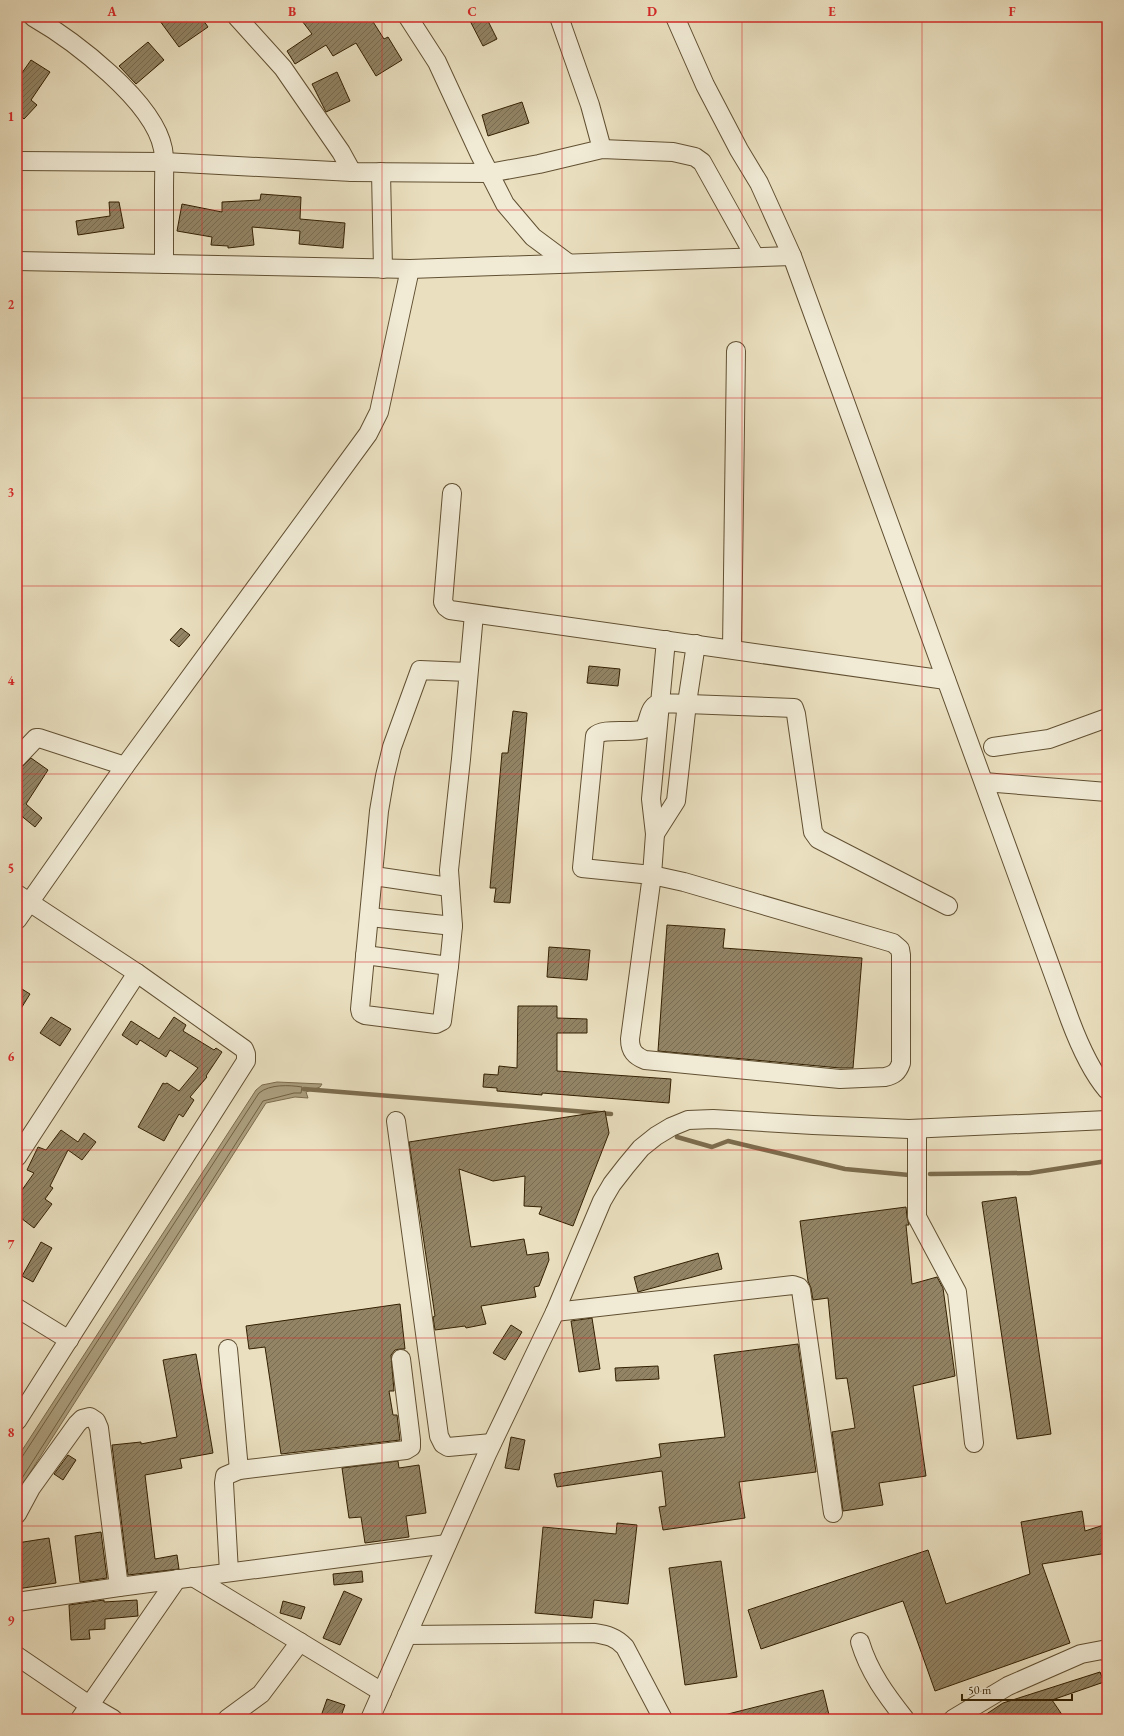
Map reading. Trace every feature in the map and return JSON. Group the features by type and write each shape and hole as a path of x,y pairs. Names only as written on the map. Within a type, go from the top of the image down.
{"street":[{"path":"33,17 52,27 82,49 133,98 153,125 163,148 164,264"},
{"path":"237,17 283,68 341,152 352,172"},
{"path":"408,17 438,62 455,104 488,173 505,204 533,237 568,263"},
{"path":"559,17 590,105 602,149"},
{"path":"675,17 705,85 739,150 759,183 792,256 1070,1020 1080,1046 1100,1082 1107,1090"},
{"path":"17,161 164,162 352,172 488,173 539,164 602,149 673,152 695,157 702,162 755,257"},
{"path":"381,172 383,269"},
{"path":"17,261 410,269 792,256"},
{"path":"17,920 23,898 125,766 368,434 379,412 410,269"},
{"path":"732,649 736,351"},
{"path":"452,493 443,602 450,610 946,680"},
{"path":"468,672 420,670 417,674 392,747 379,812 360,1009 361,1013 373,1016 440,1023 442,1021 453,926 449,887 449,870 462,759 474,614"},
{"path":"666,640 660,703 650,799 655,834 652,875 630,1039 630,1047 633,1053 645,1060 840,1079 892,1076 899,1070 901,1063 901,955 900,949 893,943 692,884 652,875 584,869 581,866 595,736 600,732 638,731 644,729 654,705 660,703 687,703 794,708 813,832 818,839 948,906"},
{"path":"655,834 676,802 687,703 696,644"},
{"path":"993,747 1049,739 1107,718"},
{"path":"17,758 36,738 39,738 125,766"},
{"path":"984,782 1107,792"},
{"path":"374,876 449,887"},
{"path":"17,1421 246,1060 244,1049 137,973 23,898"},
{"path":"370,917 453,926"},
{"path":"365,955 449,966"},
{"path":"17,1157 137,973"},
{"path":"370,1719 492,1443 555,1312 602,1201 612,1184 641,1148 656,1136 671,1127 688,1120 713,1119 865,1128 917,1129 1107,1120"},
{"path":"396,1121 439,1436 443,1444 448,1447 492,1443"},
{"path":"917,1129 917,1217 957,1292 974,1443"},
{"path":"555,1312 793,1285 799,1287 801,1290 833,1513"},
{"path":"17,1308 69,1340"},
{"path":"228,1349 239,1470"},
{"path":"229,1572 224,1483 225,1476 239,1470 406,1450 411,1447 412,1440 401,1359"},
{"path":"17,1514 31,1488 77,1424 82,1419 90,1417 96,1421 100,1428 119,1587"},
{"path":"17,1602 229,1572 448,1544"},
{"path":"185,1578 300,1642 382,1692"},
{"path":"85,1712 185,1578"},
{"path":"407,1636 594,1633 606,1635 618,1639 625,1646 663,1719"},
{"path":"228,1719 262,1694 300,1642"},
{"path":"860,1642 878,1684 906,1719"},
{"path":"953,1719 1008,1686 1081,1654 1102,1650 1107,1652"},
{"path":"17,1656 85,1712 113,1719"}],"water":[{"path":"277,1082 322,1084 320,1087 306,1092 308,1098 295,1097 266,1103 17,1493 17,1458 256,1090 262,1085"}],"building":[{"path":"157,17 201,17 208,27 179,47"},
{"path":"299,17 370,17 384,39 388,37 402,60 376,76 356,43 333,56 326,45 295,64 287,51 312,34"},
{"path":"468,17 486,17 497,39 483,46"},
{"path":"148,42 164,60 136,84 119,66"},
{"path":"31,60 50,72 31,100 37,105 24,119 17,113 17,80"},
{"path":"337,72 350,101 326,112 312,84"},
{"path":"522,102 529,123 488,136 482,115"},
{"path":"261,194 301,197 300,219 345,223 343,248 299,244 300,231 252,227 254,245 228,248 228,246 211,245 212,237 177,231 182,204 222,212 222,202 260,200"},
{"path":"109,202 119,202 124,228 78,235 76,221 110,216"},
{"path":"181,628 190,635 179,647 170,640"},
{"path":"589,666 620,669 618,686 587,683"},
{"path":"513,711 527,713 510,903 494,902 496,888 490,888 502,753 508,753"},
{"path":"31,758 48,770 26,804 42,818 35,827 19,814 17,818 17,768 24,765"},
{"path":"667,925 725,929 723,948 862,958 853,1068 658,1051"},
{"path":"549,947 590,950 587,980 547,977"},
{"path":"17,986 30,994 17,1015"},
{"path":"518,1006 557,1006 557,1018 587,1019 587,1033 557,1033 557,1071 671,1079 669,1103 542,1093 542,1095 497,1091 497,1088 483,1087 484,1074 498,1075 499,1066 517,1068"},
{"path":"51,1017 71,1029 60,1046 40,1033"},
{"path":"174,1017 186,1025 183,1031 214,1050 216,1048 222,1052 206,1076 207,1077 190,1097 194,1100 183,1117 179,1114 164,1141 138,1127 163,1083 167,1083 179,1091 198,1068 170,1050 166,1057 140,1040 137,1045 122,1035 131,1021 159,1039"},
{"path":"605,1111 609,1133 573,1226 539,1214 542,1207 524,1206 525,1176 493,1181 459,1169 471,1247 524,1239 527,1255 548,1252 549,1260 539,1286 534,1287 536,1297 481,1306 486,1324 466,1328 465,1326 435,1330 433,1317 435,1316 409,1142"},
{"path":"61,1130 78,1142 84,1133 96,1142 82,1160 68,1150 50,1186 53,1188 45,1199 52,1204 34,1228 17,1215 17,1197 34,1173 27,1170 38,1147 46,1150"},
{"path":"1016,1197 1051,1434 1017,1439 982,1202"},
{"path":"906,1207 909,1225 906,1225 912,1284 937,1277 943,1288 955,1376 913,1386 926,1476 879,1483 883,1505 843,1511 832,1432 855,1428 847,1378 836,1379 828,1298 813,1300 808,1281 800,1221"},
{"path":"41,1242 52,1248 33,1282 22,1276"},
{"path":"718,1253 722,1269 638,1292 634,1277"},
{"path":"400,1304 405,1349 395,1350 391,1355 394,1391 389,1391 393,1415 397,1415 400,1440 281,1454 265,1347 249,1349 246,1326"},
{"path":"592,1318 600,1369 579,1372 571,1321"},
{"path":"511,1325 522,1332 505,1360 493,1353"},
{"path":"798,1344 816,1472 739,1482 745,1518 663,1530 659,1507 666,1506 662,1471 557,1487 554,1474 661,1457 659,1444 725,1437 714,1355"},
{"path":"196,1354 213,1453 180,1459 182,1468 145,1475 155,1559 177,1555 179,1569 128,1575 112,1445 141,1442 141,1444 177,1437 163,1360"},
{"path":"658,1366 659,1379 616,1381 615,1368"},
{"path":"511,1437 525,1440 519,1470 505,1468"},
{"path":"68,1455 76,1460 63,1480 54,1474"},
{"path":"398,1461 399,1468 419,1465 426,1513 406,1516 409,1537 365,1543 361,1517 349,1518 342,1468"},
{"path":"1082,1511 1085,1531 1107,1524 1107,1553 1042,1564 1070,1643 935,1691 903,1601 761,1649 748,1610 928,1550 946,1604 1030,1574 1021,1522"},
{"path":"617,1523 637,1525 628,1604 594,1600 592,1618 535,1613 543,1527 616,1534"},
{"path":"101,1532 107,1578 80,1582 75,1536"},
{"path":"49,1538 56,1583 17,1589 17,1543"},
{"path":"721,1561 737,1677 685,1685 669,1568"},
{"path":"362,1571 363,1582 334,1585 333,1574"},
{"path":"344,1591 362,1599 340,1645 323,1638"},
{"path":"104,1600 104,1602 137,1600 138,1616 105,1619 105,1629 89,1630 90,1639 71,1640 69,1605"},
{"path":"283,1601 305,1607 301,1619 280,1613"},
{"path":"1100,1672 1104,1682 1052,1700 1065,1719 979,1719 1003,1703"},
{"path":"823,1690 830,1719 725,1719 724,1715"},
{"path":"327,1699 345,1705 340,1719 320,1719"}],"waterway":[{"path":"304,1089 611,1114"},
{"path":"677,1137 712,1147 728,1141 845,1169 909,1175"},
{"path":"930,1174 1030,1173 1107,1161"}]}
